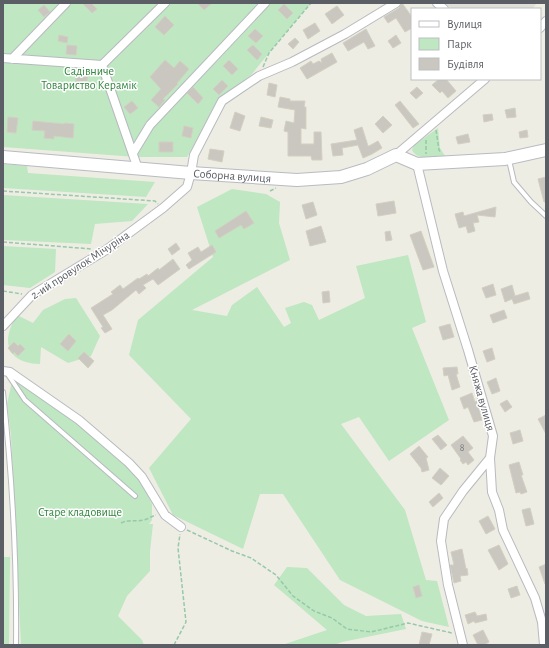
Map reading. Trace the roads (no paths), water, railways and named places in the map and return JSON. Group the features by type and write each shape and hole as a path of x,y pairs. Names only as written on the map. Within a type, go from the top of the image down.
{"main road":[{"path":"396,155 423,163 509,158 546,150"},
{"name":"Соборна вулиця","path":"191,173 297,180 341,177 367,169 396,155"},
{"path":"3,157 191,173"}],"street":[{"path":"12,59 66,3"},
{"path":"3,58 102,64 165,3"},
{"path":"132,153 150,125 265,3"},
{"name":"Соборна вулиця","path":"191,173 194,155 222,102 259,76 292,62 345,34 396,3"},
{"path":"102,64 138,169"},
{"path":"396,155 484,80"},
{"name":"Княжа вулиця","path":"423,163 443,271 493,436 490,458 492,492 499,510 503,530 535,598 542,622 544,645"},
{"name":"2-ий провулок Мічуріна","path":"3,326 32,295 106,250 163,208 187,186 191,173"},
{"path":"4,371 10,372 49,398 84,424 121,455 142,477 163,512 181,527"},
{"path":"463,645 448,585 441,541 444,519 463,491 490,458"}],"lane":[{"path":"509,158 514,182 531,202 546,216"},
{"path":"4,371 25,400 135,496"},
{"path":"3,392 8,436 13,533 16,645"}],"park label":[{"name":"Садівниче Товариство Керамік","path":"89,78"},
{"name":"Старе кладовище","path":"80,512"}]}
